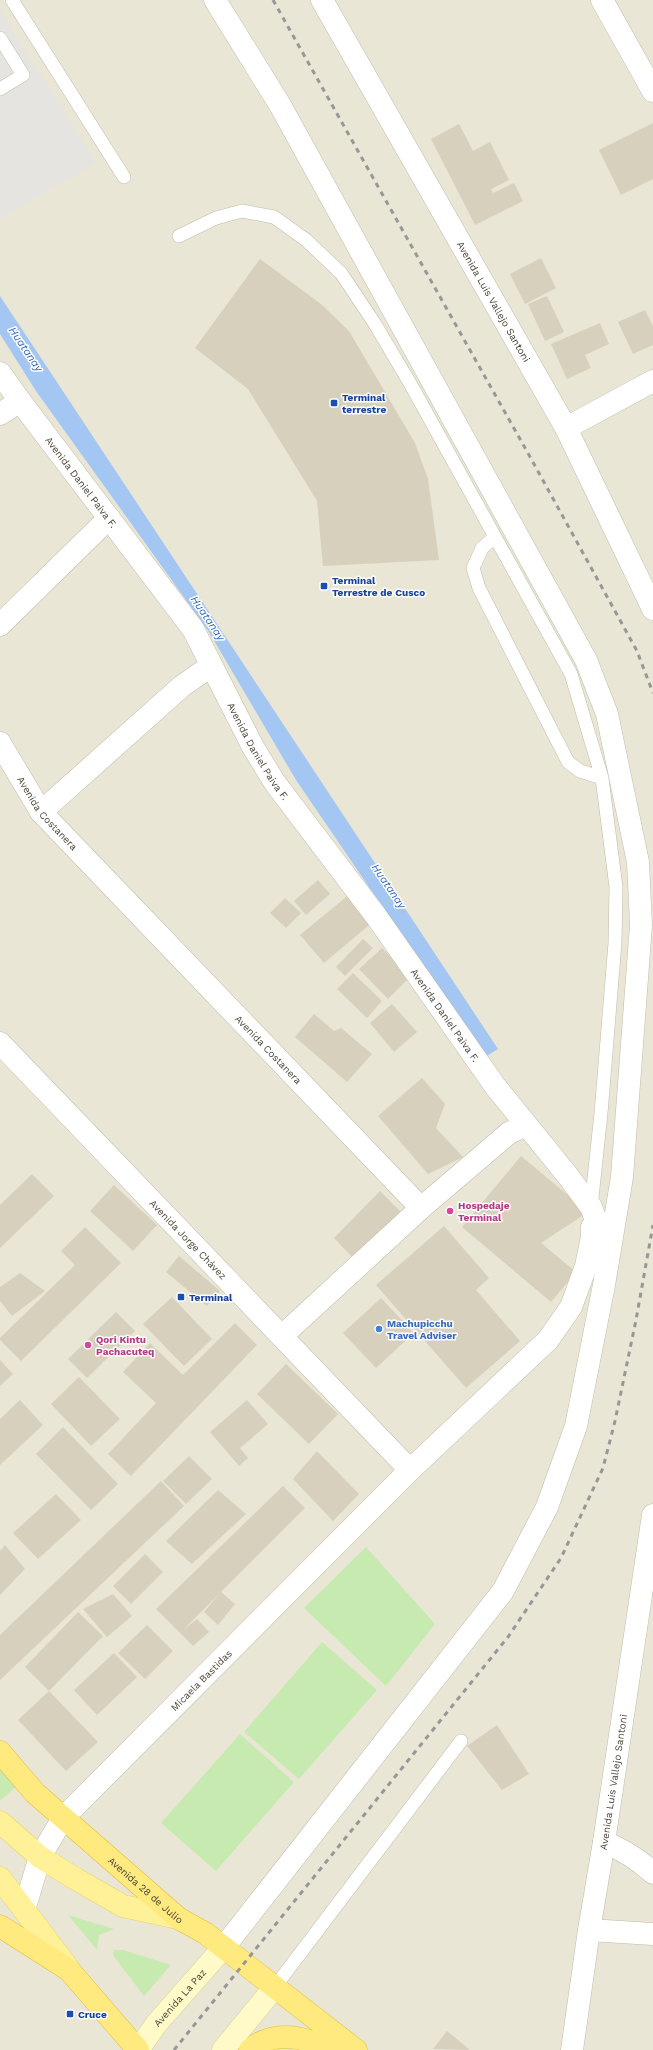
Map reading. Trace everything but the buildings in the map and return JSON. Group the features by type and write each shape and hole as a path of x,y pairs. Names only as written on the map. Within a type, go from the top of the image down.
{"highway":[{"name":"Avenida 28 de Julio","path":"0,1752 35,1793 178,1918"},
{"path":"178,1918 205,1933 224,1947 274,1988 356,2050"},
{"path":"0,1926 69,1970 138,2050"},
{"path":"250,2050 264,2041 275,2037 287,2036 305,2039 336,2050"}],"main road":[{"name":"Avenida 28 de Julio","path":"0,1822 40,1857 123,1906 178,1918"},
{"path":"0,1878 69,1970"},
{"name":"Avenida La Paz","path":"138,2050 157,2023 224,1947"},
{"path":"223,2050 274,1988"}],"street":[{"path":"214,0 284,112 586,660 607,714 638,862 641,925 622,1177 576,1426 547,1506 503,1591 224,1947"},
{"name":"Avenida Luis Vallejo Santoni","path":"322,0 566,428 653,609"},
{"path":"602,0 653,91"},
{"name":"Avenida Daniel Paiva F.","path":"0,373 194,629 252,748 275,783 376,916 495,1086 568,1176 591,1207 600,1231 605,1271"},
{"path":"566,428 653,381"},
{"path":"0,414 20,401"},
{"path":"0,625 109,518"},
{"path":"41,812 182,686 212,666"},
{"name":"Avenida Costanera","path":"0,743 41,812 421,1208"},
{"name":"Avenida Jorge Chávez","path":"0,1043 410,1470"},
{"path":"282,1336 421,1208 510,1133 526,1125"},
{"name":"Micaela Bastidas","path":"24,1910 40,1857 63,1818 410,1470 548,1340 571,1306 586,1266 592,1237 591,1207"},
{"name":"Avenida Luis Vallejo Santoni","path":"572,2050 653,1515"},
{"path":"604,1842 623,1850 640,1861 653,1874"},
{"path":"589,1930 653,1934"}],"lane":[{"path":"12,0 124,177"},
{"path":"0,38 23,75 0,89"},
{"path":"179,236 216,218 242,211 274,217 312,245 341,273 375,324 571,674 602,778 616,887 615,943 601,1113 591,1207"},
{"path":"495,537 482,548 473,568 479,588 568,762 580,772 602,778"},
{"path":"274,1988 461,1741"}],"shaded area":[{"path":"0,0 653,0 653,2050 0,2050"},
{"path":"0,11 96,163 0,218"}],"green space":[{"path":"366,1547 435,1624 386,1686 304,1608"},
{"path":"322,1642 377,1690 299,1779 244,1732"},
{"path":"240,1734 294,1782 216,1871 161,1823"},
{"path":"0,1760 21,1782 0,1801"},
{"path":"68,1915 114,1929 99,1935 97,1950"},
{"path":"114,1950 123,1950 171,1965 144,1996 113,1955"}],"water":[{"name":"Huatanay","path":"0,296 498,1049 485,1057 296,780 209,632 36,391 0,334"}],"railway":[{"path":"273,0 529,455 637,651 653,693"},
{"path":"174,2050 508,1637 561,1558 603,1468 615,1421 636,1320 653,1225"}],"place":[{"name":"Terminal terrestre","path":"334,403"},
{"name":"Terminal Terrestre de Cusco","path":"324,586"},
{"name":"Hospedaje Terminal","path":"450,1211"},
{"name":"Terminal","path":"181,1297"},
{"name":"Machupicchu Travel Adviser","path":"379,1329"},
{"name":"Qori Kintu Pachacuteq","path":"88,1345"},
{"name":"Cruce","path":"70,2014"}]}
